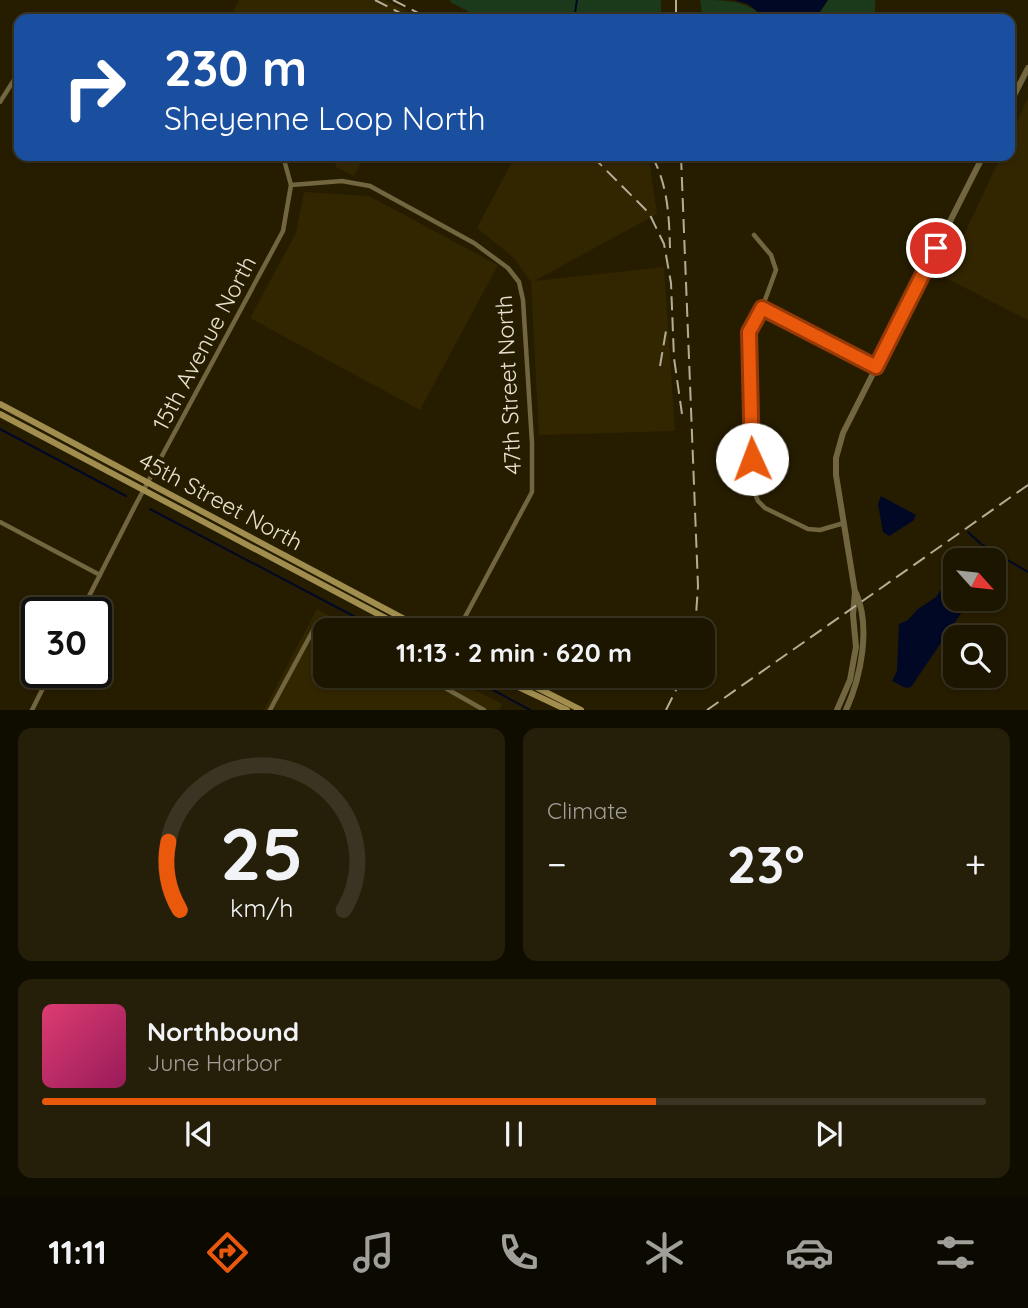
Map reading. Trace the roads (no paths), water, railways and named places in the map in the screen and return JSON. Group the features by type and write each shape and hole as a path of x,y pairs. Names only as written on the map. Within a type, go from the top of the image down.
{"main road":[{"name":"45th Street North","path":"0,404 403,618"},
{"name":"45th Street North","path":"0,414 385,618"},
{"path":"521,688 567,709"},
{"path":"538,688 581,709"}],"street":[{"path":"1015,93 1028,68"},
{"path":"0,102 14,80"},
{"name":"15th Avenue North","path":"89,597 283,231 290,186 284,161"},
{"path":"837,709 847,689 854,662 855,592 836,475 838,448 843,433 980,161"},
{"name":"47th Street North","path":"290,186 342,181 370,186 474,243 508,268 519,282 523,300 530,405 532,492 464,618"},
{"path":"754,235 771,255 776,270 762,308 749,332 753,489 758,501 765,508 808,530 820,530 844,523"},
{"path":"762,308 876,367"},
{"path":"0,522 100,575"},
{"path":"846,709 858,678 862,653 860,603 855,592"},
{"path":"270,709 313,630"},
{"path":"32,709 43,688"},
{"path":"451,688 484,709"}],"water":[{"path":"734,0 828,0 818,14 760,14 748,4"},
{"path":"881,496 916,515 913,521 889,536 883,532 878,504"},
{"path":"943,590 943,611 963,611 953,625 943,625 943,640 911,687 906,688 892,681 897,671 899,624 908,620"}],"waterway":[{"path":"575,14 577,0"},
{"path":"0,429 126,496"},
{"path":"150,509 357,618"},
{"path":"968,532 981,544 1028,572"},
{"path":"489,688 530,710"}],"railway":[{"path":"375,0 402,14"},
{"path":"393,0 420,14"},
{"path":"676,0 676,14"},
{"path":"597,161 649,213 664,244 671,283 674,358 682,414"},
{"path":"654,161 668,212 670,248"},
{"path":"681,161 698,586 696,618"},
{"path":"660,366 667,325"},
{"path":"707,710 1028,485"},
{"path":"666,710 677,688"}]}
